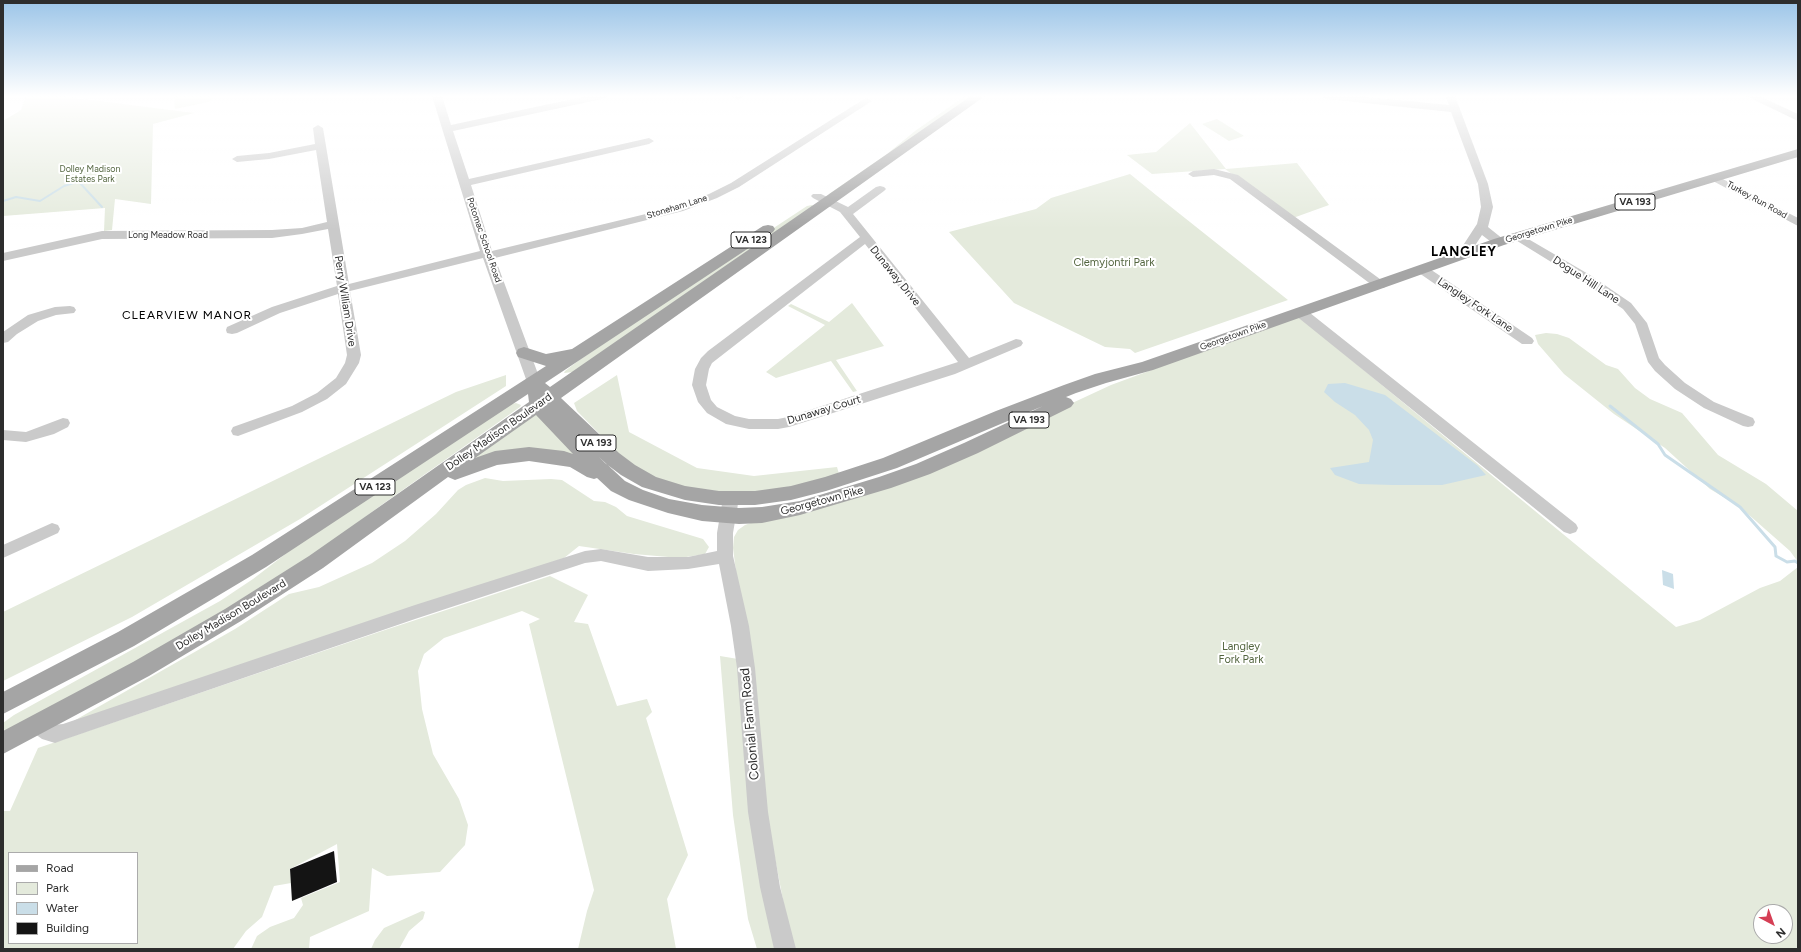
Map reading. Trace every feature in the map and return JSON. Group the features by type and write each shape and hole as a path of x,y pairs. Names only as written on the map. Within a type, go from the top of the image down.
{"main road":[{"name":"Dolley Madison Boulevard","path":"3,743 129,676 216,625 296,575 544,401 902,140"},
{"name":"Dolley Madison Boulevard","path":"3,704 126,640 237,575 329,517 596,341 823,199 912,140"},
{"name":"Georgetown Pike","path":"544,401 612,458 636,475 674,490 708,497 751,516 788,511 828,501 898,478 965,451 1147,366 1499,242 1798,153"},
{"path":"524,353 540,359 553,359 596,341"},
{"path":"534,382 544,401"},
{"name":"Georgetown Pike","path":"544,401 549,418 618,486 636,495 668,506 702,513 730,507"},
{"path":"352,537 454,473 503,456 529,454 564,458 584,466 618,486"},
{"path":"3,754 31,729"}],"street":[{"name":"Perry William Drive","path":"238,431 310,404 333,389 348,372 354,355 320,140"},
{"name":"Potomac School Road","path":"451,140 488,254 534,382"},
{"name":"Stoneham Lane","path":"232,330 276,310 343,288 679,209 713,196 735,185 805,140"},
{"path":"1466,140 1483,184 1486,207 1482,225 1468,247 1472,252"},
{"path":"465,183 649,141"},
{"path":"237,159 269,156 321,146"},
{"path":"1193,174 1214,172 1227,174 1234,177 1380,285"},
{"name":"Turkey Run Road","path":"1715,178 1798,223"},
{"path":"846,214 880,189"},
{"name":"Dunaway Drive","path":"823,199 839,206 846,214 966,364"},
{"name":"Long Meadow Road","path":"3,256 102,235 272,234 302,231 334,224"},
{"path":"1482,225 1486,233 1499,242"},
{"name":"Dogue Hill Lane","path":"1518,237 1586,278 1627,306 1641,323 1653,358 1660,368 1680,386 1709,405 1748,422"},
{"name":"Dunaway Court","path":"866,239 713,354 702,369 699,377 700,394 712,410 731,420 756,425 778,424 838,407 966,364 1016,343"},
{"name":"Langley Fork Lane","path":"1423,270 1527,341"},
{"path":"3,339 12,331 33,318 55,311 70,310"},
{"path":"1300,312 1570,528"},
{"path":"3,435 16,438 26,437 49,430 63,423"},
{"name":"Colonial Farm Road","path":"730,507 725,533 725,556 740,626 746,668 758,812 770,888 785,949"},
{"path":"3,552 52,529"},
{"path":"31,729 55,734 64,732 415,612 585,557 601,555 648,564 667,564 688,563 725,556"}],"green space":[{"name":"Dolley Madison Estates Park","path":"3,140 153,140 151,204 115,199 112,230 104,231 105,208 3,216"},
{"path":"904,140 909,140 830,195 829,194 887,154"},
{"path":"1170,140 1204,140 1226,169 1297,163 1329,205 1293,218 1225,169 1152,174 1127,155 1156,152"},
{"name":"Clemyjontri Park","path":"1130,174 1288,300 1135,353 1130,349 1105,347 1014,303 949,232 1036,209 1051,198"},
{"path":"807,206 813,206 573,372 564,373 578,361 716,266"},
{"path":"852,303 884,346 836,360 857,391 853,392 831,361 776,378 766,372 825,325 788,306 791,304 829,322"},
{"name":"Langley Fork Park","path":"1298,316 1676,627 1700,620 1760,588 1780,581 1798,567 1798,949 795,949 789,931 768,822 733,548 734,537 738,530 745,525 1012,431 1111,385"},
{"path":"1546,333 1557,334 1569,338 1606,365 1618,369 1635,388 1650,399 1682,413 1718,455 1766,484 1798,511 1798,562 1790,551 1740,507 1710,489 1665,448 1614,414 1564,374 1538,344 1535,335"},
{"path":"506,375 506,386 300,519 132,617 3,681 3,612 456,392"},
{"path":"617,375 629,432 697,468 754,476 837,467 839,474 830,479 745,495 672,485 644,473 622,457 577,411 574,403"},
{"path":"516,403 521,405 520,407 380,506 314,555 179,639 5,731 3,723 14,715 220,601 253,579 318,529 511,404"},
{"path":"537,410 589,465 572,456 470,460"},
{"path":"485,478 503,481 562,480 594,501 605,502 616,507 627,516 703,539 709,547 705,554 680,558 634,554 579,546 564,558 56,731 235,629 289,594 319,587 372,563 405,541 436,514 458,490 466,485"},
{"path":"550,576 588,595 574,622 588,624 617,706 647,699 652,712 646,718 688,855 667,899 676,949 578,949 587,911 594,890 529,624 540,619 522,611 444,638 424,654 418,671 422,709 433,754 459,799 468,825 465,845 440,872 387,876 372,868 369,911 310,937 309,949 251,949 257,936 270,927 294,918 303,905 301,898 340,882 337,844 290,869 291,883 274,886 262,917 246,931 233,949 3,949 3,811 10,811 38,748 385,630"},
{"path":"720,656 738,659 778,949 757,949 748,919 733,815"},
{"path":"422,911 425,912 423,919 409,931 399,949 371,949 375,940 384,928"}],"water":[{"path":"1345,383 1385,395 1478,466 1486,475 1442,485 1393,485 1359,484 1335,475 1330,468 1369,462 1373,440 1369,430 1355,415 1335,402 1324,392 1328,384"},
{"path":"1662,570 1673,574 1674,589 1663,585"}],"building":[{"path":"334,851 337,882 292,901 290,869"}],"waterway":[{"path":"3,201 16,197 40,201 64,186 77,182 80,183 102,207"},
{"path":"1610,406 1658,444 1665,455 1740,507 1775,547 1776,556 1787,562 1795,561 1798,563"}],"district":[{"name":"LANGLEY","path":"1464,252"},
{"name":"CLEARVIEW MANOR","path":"187,315"}]}
